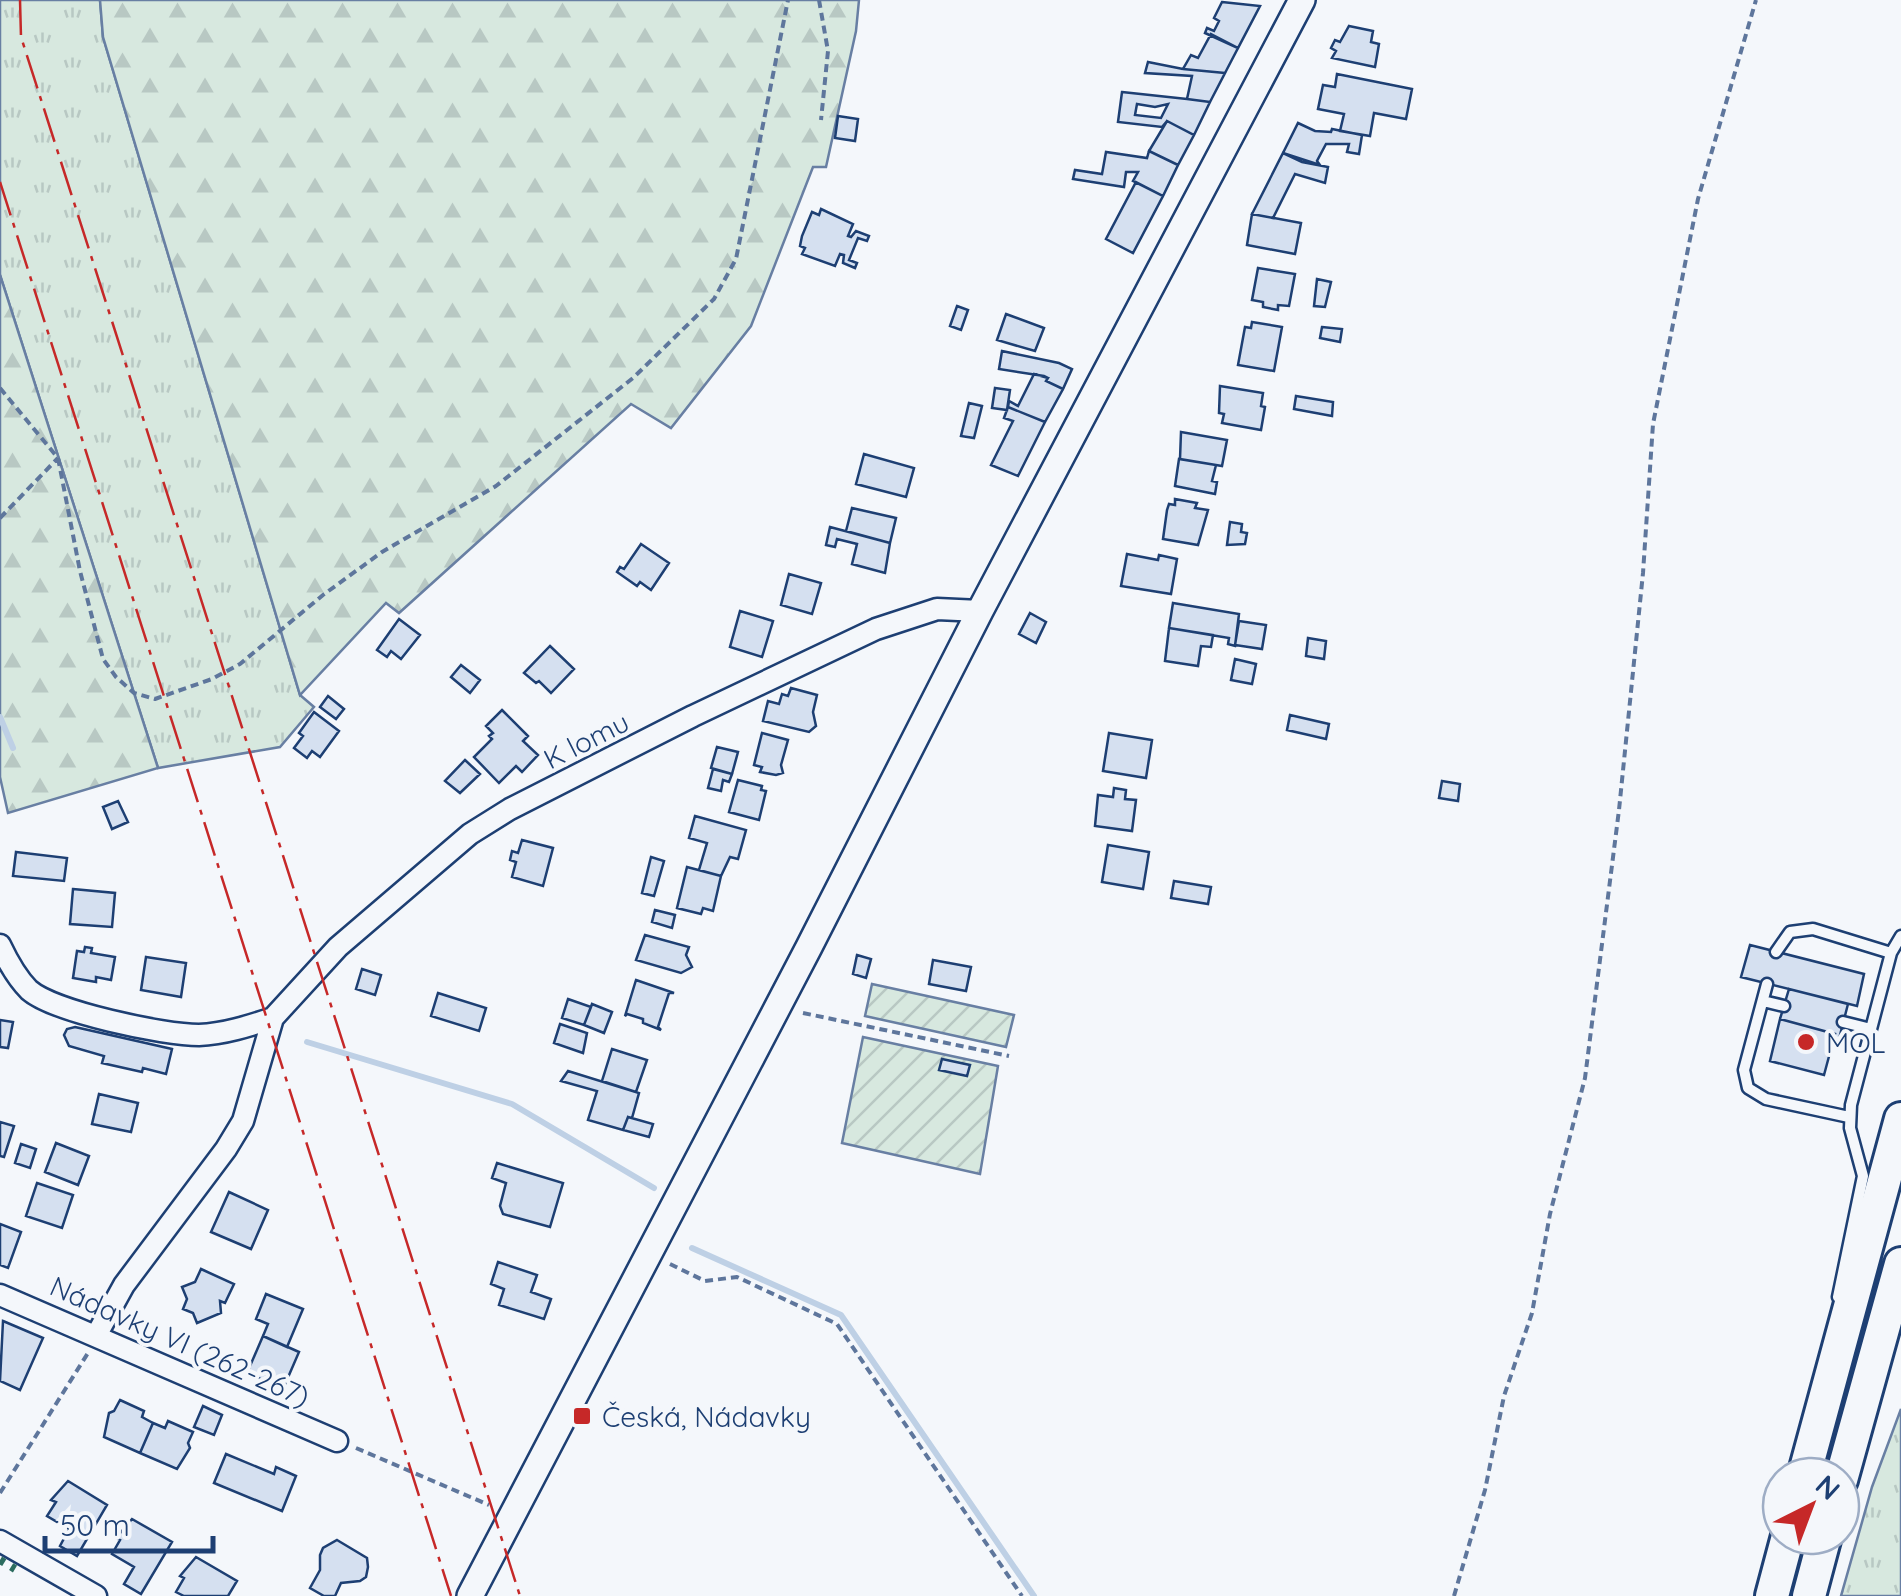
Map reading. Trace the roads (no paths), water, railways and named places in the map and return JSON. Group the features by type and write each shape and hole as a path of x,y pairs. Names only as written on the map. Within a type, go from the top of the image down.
{"highway":[{"path":"1810,1456 1901,1119"},
{"path":"1848,1456 1901,1264"},
{"path":"1772,1596 1783,1556"},
{"path":"1809,1596 1820,1556"}],"street":[{"path":"470,1596 780,1004 980,611 1302,0"},
{"name":"K lomu","path":"97,1334 124,1285 243,1121 274,1018 338,946 470,834 510,809 693,716 876,629 937,610 980,611"},
{"path":"0,945 14,973 32,992 64,1008 170,1032 198,1034 274,1018"},
{"name":"Nádavky VI (262-267)","path":"0,1295 338,1440"},
{"path":"0,1541 96,1596"}],"lane":[{"path":"1776,952 1790,932 1805,928 1892,953"},
{"path":"1824,1405 1841,1272 1862,1193 1862,1164 1849,1117 1892,953 1901,936"},
{"path":"1767,984 1744,1070 1748,1088 1766,1099 1849,1117"},
{"path":"1763,1000 1784,1006"},
{"path":"1844,1022 1871,1029"}],"waterway":[{"path":"0,717 13,748"},
{"path":"307,1042 512,1104 654,1188"},
{"path":"692,1248 841,1315 1034,1596"}],"place":[{"name":"MOL","path":"1806,1042"},
{"name":"Česká, Nádavky","path":"582,1416"}]}
